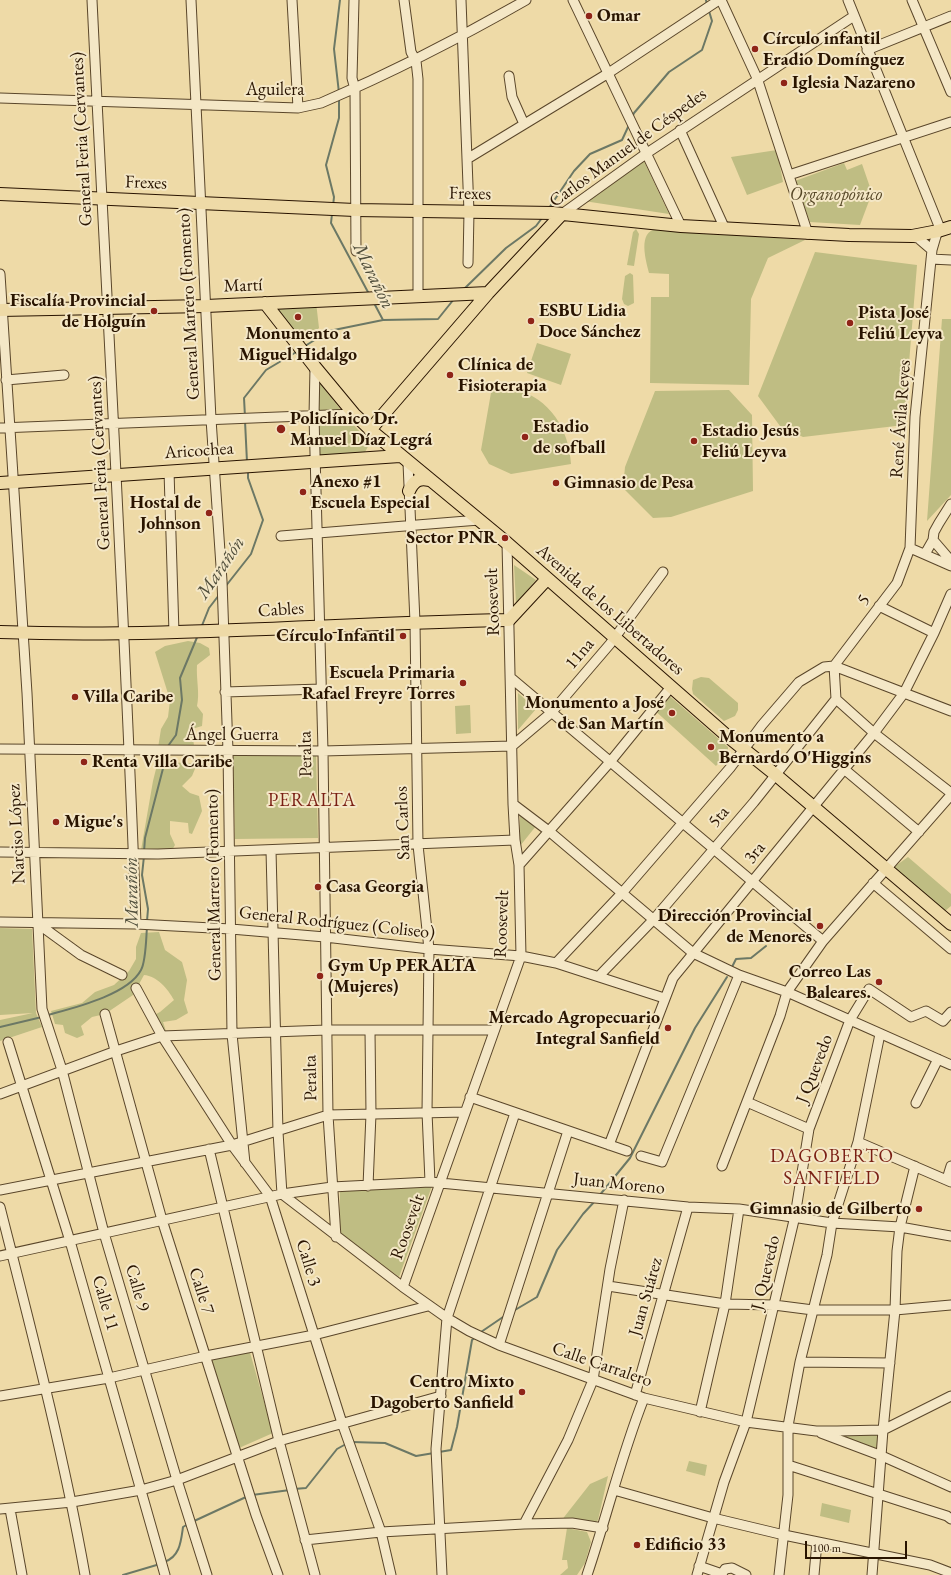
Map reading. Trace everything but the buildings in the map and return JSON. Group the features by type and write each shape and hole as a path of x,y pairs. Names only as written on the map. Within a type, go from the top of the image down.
{"main road":[{"name":"Frexes","path":"0,194 355,210 558,213 681,226 808,234 901,236 938,231 951,227"},
{"name":"Carlos Manuel de Céspedes","path":"372,432 472,311 558,213"},
{"path":"469,294 472,311"},
{"name":"Martí","path":"1,310 206,306 488,294"},
{"name":"Avenida de los Libertadores","path":"265,303 354,414 372,432 404,460 507,543 671,687 951,924"},
{"path":"368,459 379,446 372,432"},
{"name":"Aricochea","path":"0,483 315,462 368,459 404,460"},
{"path":"409,491 413,483 418,480 423,478 429,480"},
{"path":"509,620 547,579"},
{"name":"Cables","path":"0,632 124,634 187,633 415,622 509,620"}],"street":[{"name":"General Feria (Cervantes)","path":"92,0 100,199 108,308 117,475 136,924"},
{"name":"General Marrero (Fomento)","path":"191,0 211,419 222,582 228,751 232,1034 245,1163"},
{"path":"292,0 298,108"},
{"path":"354,0 352,78 350,91 356,251"},
{"path":"404,0 411,52 416,61 418,79 418,297"},
{"path":"461,0 469,212 468,263"},
{"name":"Aguilera","path":"0,98 298,108 321,104 416,61 463,37 526,0"},
{"path":"573,0 607,74 634,126 681,226"},
{"path":"848,0 904,138 938,226 938,231"},
{"path":"912,0 925,27 951,92"},
{"path":"467,159 607,74 718,2 757,78 808,234"},
{"name":"Carlos Manuel de Céspedes","path":"558,213 757,78 854,16"},
{"path":"867,50 951,16"},
{"path":"509,76 512,97 524,124"},
{"path":"789,175 951,122"},
{"path":"680,130 725,229"},
{"name":"René Ávila Reyes","path":"910,548 915,417 932,255 938,231"},
{"path":"901,236 918,238 926,242 932,255 951,260"},
{"name":"Narciso López","path":"0,274 6,380 4,428 13,483 23,633 42,1009"},
{"name":"Peralta","path":"311,362 318,533 323,751 323,848 328,1116 336,1237"},
{"path":"6,380 64,375"},
{"path":"4,428 354,414"},
{"name":"San Carlos","path":"404,460 409,491 415,622 418,845 429,949 427,1112 430,1182"},
{"path":"169,471 174,633"},
{"path":"925,554 934,540 934,532 951,504"},
{"path":"281,536 479,520"},
{"path":"934,540 951,561"},
{"name":"Roosevelt","path":"403,1287 521,956 519,864 515,840 513,804 507,543"},
{"path":"910,548 951,566"},
{"name":"5","path":"834,666 897,583 910,548"},
{"name":"11na","path":"512,746 551,713 614,638 663,572"},
{"name":"3ra","path":"609,1145 664,998 673,978 874,732 904,693 934,633 951,594"},
{"path":"879,606 934,633"},
{"path":"722,1166 748,1102 787,992 823,941 951,794 874,732 836,699 834,666"},
{"path":"556,963 622,893 684,822 745,750 762,725 799,682 824,667 834,666 951,711"},
{"path":"511,678 551,713 684,822 752,882 823,941"},
{"path":"519,864 550,832 610,762 671,687"},
{"path":"225,692 321,689"},
{"name":"5ta","path":"599,976 654,919 776,775 836,699"},
{"name":"Ángel Guerra","path":"0,749 129,751 323,751 512,746"},
{"path":"844,769 919,832"},
{"path":"513,804 550,832 693,953 739,975 787,992 951,1065"},
{"path":"0,852 158,854 515,840"},
{"path":"271,850 278,1132 282,1194"},
{"path":"873,883 951,949"},
{"name":"General Rodríguez (Coliseo)","path":"0,922 136,924 231,929 325,937 429,949 521,956 556,963 664,998"},
{"path":"37,923 81,956 122,975"},
{"path":"641,1156 662,1162 739,975"},
{"name":"Calle 3","path":"136,988 162,1036 232,1146 270,1196 342,1423 380,1532 390,1575"},
{"name":"J Quevedo","path":"809,1128 850,1020 869,989 911,1017 926,1011 943,1021 951,1012"},
{"name":"Calle 9","path":"42,1009 62,1070 104,1234 177,1480 207,1575"},
{"name":"Calle 7","path":"105,1014 162,1220 249,1491 278,1575"},
{"path":"0,1094 62,1070 162,1036 327,1030 494,1030"},
{"path":"368,1186 371,1114 370,1031"},
{"path":"779,1575 788,1496 788,1426 800,1362 827,1255 832,1223 858,1142 880,1034"},
{"name":"Calle 11","path":"8,1042 70,1241 165,1575"},
{"path":"916,1103 938,1059"},
{"path":"470,1097 627,1151"},
{"path":"748,1102 809,1128"},
{"path":"0,1190 145,1161 232,1146 328,1116 465,1112"},
{"path":"442,1575 436,1449 447,1318 515,1113"},
{"name":"J. Quevedo","path":"698,1571 724,1482 746,1422 795,1216 809,1128"},
{"path":"498,1345 568,1131"},
{"path":"858,1142 949,1181 951,1166"},
{"path":"209,1149 224,1206 279,1441 315,1575"},
{"path":"872,1575 875,1554 883,1430 895,1310 897,1251 900,1227 915,1166"},
{"name":"Juan Moreno","path":"0,1256 270,1196 332,1187 430,1182 489,1189 624,1200 688,1208 739,1209 795,1216 832,1223 900,1227 951,1236"},
{"name":"Calle Carralero","path":"282,1194 336,1237 428,1306 469,1332 498,1345 639,1397 746,1422 788,1426 816,1431 883,1430 951,1396"},
{"path":"524,1524 568,1440 593,1380 624,1200"},
{"path":"0,1207 46,1389 72,1502 85,1575"},
{"name":"Juan Suárez","path":"587,1575 614,1490 639,1397 663,1295 688,1208"},
{"path":"700,1412 725,1304 739,1209"},
{"path":"608,1286 725,1304 774,1305 813,1310 895,1310 951,1305"},
{"path":"0,1396 109,1378 206,1356 314,1335 428,1306"},
{"path":"800,1362 890,1362"},
{"path":"0,1509 72,1502 141,1490 177,1480 279,1441 440,1396"},
{"path":"816,1431 882,1456 951,1488"},
{"path":"788,1465 879,1493 951,1519"},
{"path":"614,1490 713,1518 784,1535 930,1564 951,1573"},
{"path":"10,1509 22,1575"},
{"path":"305,1540 380,1532 524,1524 572,1523 603,1528"},
{"path":"814,1575 817,1542"},
{"path":"698,1571 722,1574 725,1570 732,1568 746,1575"}],"green space":[{"path":"777,150 783,182 747,195 731,157"},
{"path":"643,159 669,214 584,201"},
{"name":"Organopónico","path":"844,163 847,170 862,164 872,193 860,225 810,222 795,181"},
{"path":"636,229 639,234 634,266 627,265 633,232"},
{"path":"657,229 805,240 768,258 751,299 749,385 650,383 651,297 669,297 669,274 649,273 646,261 644,247 647,235 651,231"},
{"name":"Pista José Feliú Leyva","path":"815,252 917,265 904,425 803,437 780,426 758,396"},
{"path":"630,273 633,275 634,303 628,306 624,304 622,299 625,276"},
{"path":"316,302 319,328 303,343 273,306"},
{"path":"942,319 951,319 951,495 927,521"},
{"path":"537,343 571,354 561,385 527,373"},
{"path":"318,381 341,410 317,411"},
{"name":"Estadio de sofball","path":"492,387 511,388 527,393 547,407 562,427 571,464 511,474 489,464 481,450"},
{"name":"Estadio Jesús Feliú Leyva","path":"729,390 752,415 753,491 671,517 653,518 623,488 625,467 655,391"},
{"path":"319,423 352,423 370,443 365,452 320,456"},
{"path":"514,565 536,580 516,604"},
{"path":"188,641 200,643 209,648 210,655 197,665 197,706 203,714 202,726 192,729 194,746 158,748 161,729 168,717 170,700 155,652 165,646"},
{"path":"701,677 709,678 738,703 738,710 735,716 724,721 693,694 693,680"},
{"path":"665,692 728,747 728,752 716,766 652,708"},
{"path":"518,693 536,709 518,730"},
{"path":"470,705 471,733 456,734 455,706"},
{"path":"316,753 318,838 235,839 233,755"},
{"path":"158,761 197,764 192,776 182,786 190,793 199,796 202,811 192,834 189,833 188,823 170,821 170,834 175,845 172,850 141,850 153,781"},
{"path":"520,812 536,826 520,846"},
{"path":"908,857 951,894 951,906 945,911 894,867"},
{"path":"0,928 32,929 36,1013 42,1027 0,1041 0,1020 33,1013 0,1015"},
{"path":"159,932 165,950 182,962 187,980 184,1000 188,1013 176,1020 163,1022 166,1031 155,1031 148,1018 160,1012 174,1000 158,980 144,975 133,995 105,1014 92,1017 81,1026 84,1035 77,1038 65,1033 63,1025 55,1024 51,1011 82,1003 95,992 114,985 129,971 136,959 136,947 141,933"},
{"path":"432,1186 399,1277 339,1232 340,1191"},
{"path":"249,1349 273,1433 239,1448 211,1357"},
{"path":"883,1430 882,1456 816,1431"},
{"path":"689,1461 707,1465 705,1476 686,1471"},
{"path":"608,1476 598,1520 595,1523 561,1521 590,1484"},
{"path":"822,1503 851,1510 849,1523 820,1516"},
{"path":"567,1528 587,1532 591,1542 585,1563 577,1575 560,1575 568,1568 567,1560 562,1560"}],"waterway":[{"name":"Marañón","path":"339,93 334,49 340,0"},
{"path":"706,0 707,5"},
{"path":"632,118 634,113 669,72 702,50 712,21 709,11"},
{"name":"Marañón","path":"333,206 334,197 326,165 339,118 339,99"},
{"path":"549,208 574,171 590,154 622,140 629,125"},
{"name":"Marañón","path":"332,214 331,223 369,294"},
{"path":"464,289 506,248 536,226 542,218"},
{"name":"Marañón","path":"305,346 329,331 383,320 438,319 454,299"},
{"name":"Marañón","path":"374,303 383,320"},
{"name":"Marañón","path":"245,417 244,398 266,370 298,351"},
{"name":"Marañón","path":"245,421 247,462"},
{"name":"Marañón","path":"225,587 251,554 263,520 248,478 248,471"},
{"name":"Marañón","path":"201,628 209,608 219,595"},
{"name":"Marañón","path":"168,746 176,735 182,700 180,678 198,635"},
{"name":"Marañón","path":"144,852 145,838 167,753"},
{"name":"Marañón","path":"144,856 142,875 148,909 147,921"},
{"name":"Marañón","path":"48,1015 99,999 124,987 134,979 143,966 146,950 147,927"},
{"path":"732,967 736,959 751,958 766,946"},
{"path":"599,1196 630,1158 695,1028 727,977"},
{"name":"Marañón","path":"0,1027 42,1017"},
{"path":"515,1310 537,1297 557,1250 583,1214 595,1201"},
{"path":"481,1332 503,1317"},
{"path":"439,1452 451,1450 457,1427 472,1340 476,1337"},
{"path":"352,1442 385,1443 416,1456 434,1453"},
{"path":"294,1489 306,1488 337,1449 346,1444"},
{"path":"252,1495 290,1490"},
{"path":"192,1522 246,1497"},
{"path":"164,1562 169,1560 177,1552 183,1527 188,1524"},
{"path":"123,1575 160,1564"}],"place":[{"name":"Omar","path":"589,16"},
{"name":"Círculo infantil Eradio Domínguez","path":"755,49"},
{"name":"Iglesia Nazareno","path":"784,83"},
{"name":"Fiscalía Provincial de Holguín","path":"154,311"},
{"name":"Monumento a Miguel Hidalgo","path":"298,317"},
{"name":"ESBU Lidia Doce Sánchez","path":"531,321"},
{"name":"Pista José Feliú Leyva","path":"850,323"},
{"name":"Clínica de Fisioterapia","path":"450,375"},
{"name":"Policlínico Dr. Manuel Díaz Legrá","path":"281,429"},
{"name":"Estadio de sofball","path":"525,437"},
{"name":"Estadio Jesús Feliú Leyva","path":"694,441"},
{"name":"Gimnasio de Pesa","path":"556,483"},
{"name":"Anexo #1 Escuela Especial","path":"303,492"},
{"name":"Hostal de Johnson","path":"209,513"},
{"name":"Sector PNR","path":"505,538"},
{"name":"Círculo Infantil","path":"403,636"},
{"name":"Escuela Primaria Rafael Freyre Torres","path":"463,683"},
{"name":"Villa Caribe","path":"75,697"},
{"name":"Monumento a José de San Martín","path":"672,713"},
{"name":"Monumento a Bernardo O'Higgins","path":"711,747"},
{"name":"Renta Villa Caribe","path":"84,762"},
{"name":"Migue's","path":"56,822"},
{"name":"Casa Georgia","path":"318,887"},
{"name":"Dirección Provincial de Menores","path":"820,926"},
{"name":"Gym Up PERALTA (Mujeres)","path":"320,976"},
{"name":"Correo Las Baleares.","path":"879,982"},
{"name":"Mercado Agropecuario Integral Sanfield","path":"668,1028"},
{"name":"Gimnasio de Gilberto","path":"919,1209"},
{"name":"Centro Mixto Dagoberto Sanfield","path":"522,1392"},
{"name":"Edificio 33","path":"637,1545"}],"district":[{"name":"PERALTA","path":"312,801"},
{"name":"DAGOBERTO SANFIELD","path":"832,1168"}]}
